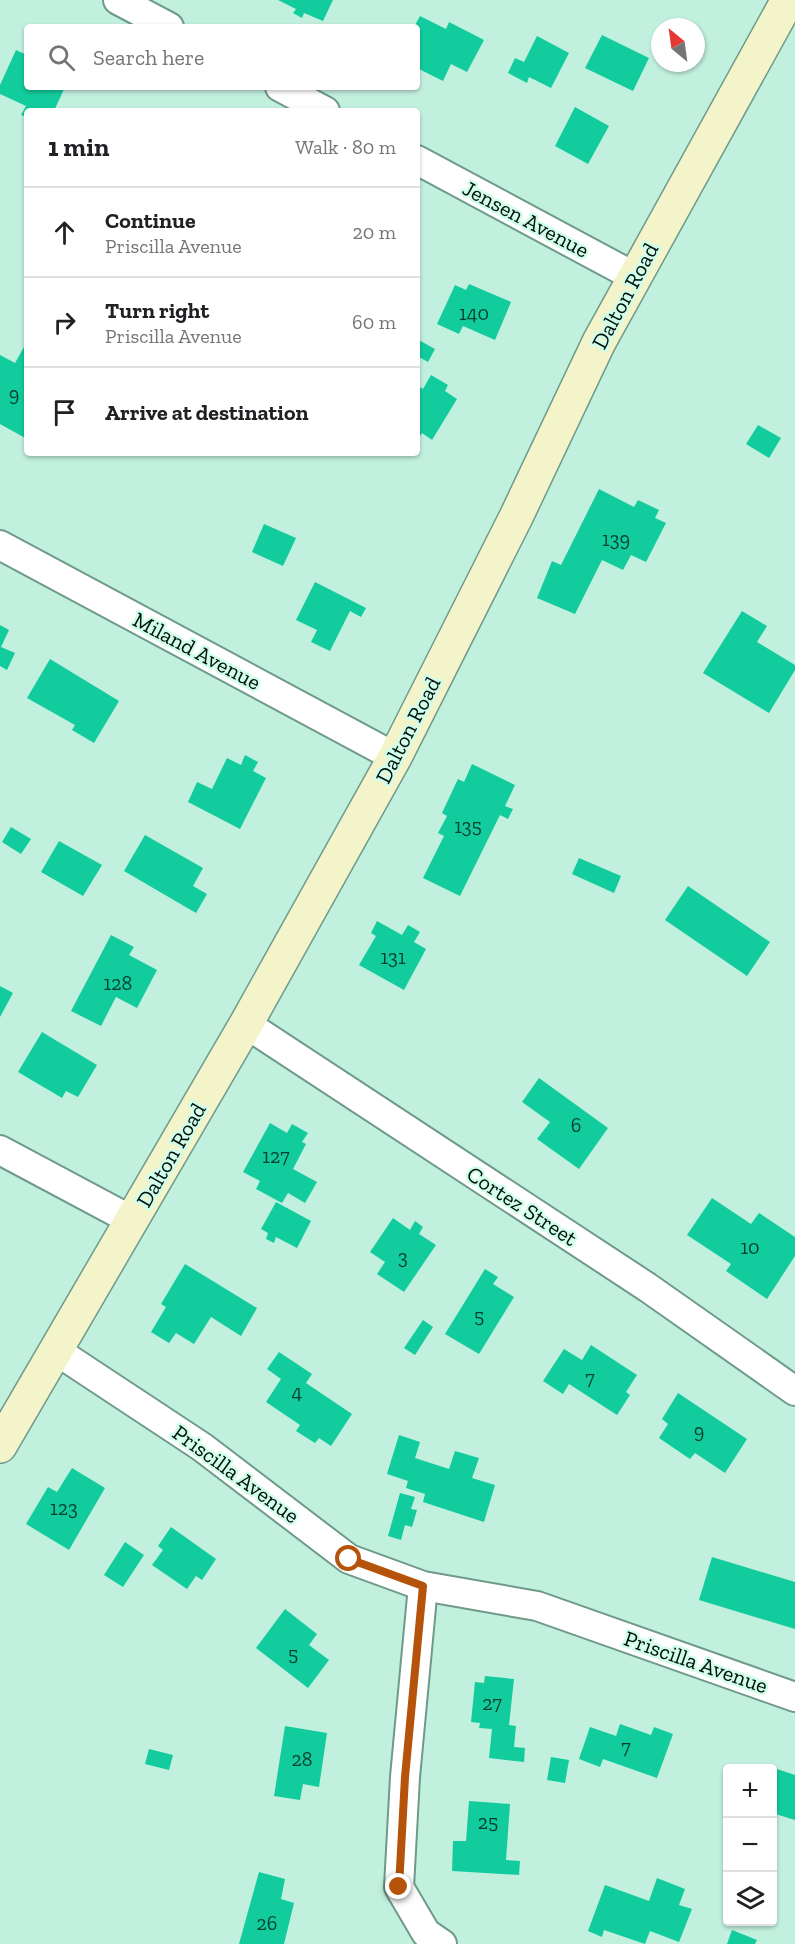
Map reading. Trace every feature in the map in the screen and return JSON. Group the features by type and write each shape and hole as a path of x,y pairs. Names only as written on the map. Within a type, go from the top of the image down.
{"street":[{"path":"118,0 163,24"},
{"name":"Dalton Road","path":"0,1446 246,1024 395,757 516,517 599,342 788,0"},
{"path":"286,90 319,108"},
{"name":"Jensen Avenue","path":"420,162 635,277"},
{"name":"Miland Avenue","path":"0,545 395,757"},
{"name":"Cortez Street","path":"246,1024 646,1287 795,1391"},
{"path":"0,1150 133,1221"},
{"name":"Priscilla Avenue","path":"55,1350 202,1447 349,1559 423,1586 537,1606 795,1697"},
{"path":"423,1586 405,1777 399,1887 426,1933 442,1944"}],"building":[{"path":"278,0 333,0 323,21 304,13 302,18 293,13 296,9"},
{"path":"420,16 446,29 449,22 484,40 467,72 451,64 443,81 420,70 420,24 416,24"},
{"path":"602,35 649,58 633,91 585,68"},
{"path":"537,36 569,53 551,88 529,77 527,83 508,73 515,58 524,62"},
{"path":"16,50 24,54 24,90 64,90 55,108 25,108 26,106 0,94 0,85"},
{"path":"575,107 609,126 588,164 555,146"},
{"path":"469,284 511,302 495,340 463,326 459,334 437,324 455,285 466,290"},
{"path":"420,341 435,349 428,362 420,358"},
{"path":"24,347 24,437 0,424 0,355 15,363"},
{"path":"431,375 448,385 445,391 457,399 432,440 422,433 420,436 420,387 423,389"},
{"path":"758,425 781,438 769,458 746,444"},
{"path":"599,489 634,507 638,500 659,510 655,518 666,523 646,562 631,555 623,570 602,560 575,614 537,598 552,561 561,565"},
{"path":"264,524 296,538 283,566 252,552"},
{"path":"315,582 366,608 361,617 350,611 330,651 311,642 317,630 296,620"},
{"path":"742,611 767,626 757,642 795,665 795,670 769,713 703,673"},
{"path":"0,625 9,630 1,647 15,653 7,670 0,666"},
{"path":"50,659 119,701 94,743 72,730 75,725 27,698"},
{"path":"245,755 258,762 253,771 266,778 240,829 188,802 197,782 212,789 227,758 241,765"},
{"path":"472,764 515,785 505,806 513,809 508,819 500,815 460,896 423,878 444,836 438,833 447,816 442,813 458,779 464,782"},
{"path":"11,827 31,839 21,854 2,842"},
{"path":"145,835 203,868 193,886 207,894 196,913 124,871"},
{"path":"59,841 102,865 83,896 41,872"},
{"path":"579,858 621,876 614,893 572,874"},
{"path":"688,886 770,942 747,976 665,920"},
{"path":"377,921 402,935 408,925 420,932 414,942 426,949 404,990 359,965 376,936 371,933"},
{"path":"111,935 134,947 129,955 157,970 137,1008 116,997 101,1026 71,1011"},
{"path":"0,986 13,993 0,1017"},
{"path":"42,1032 97,1065 78,1097 66,1091 62,1098 18,1072"},
{"path":"539,1078 608,1128 579,1169 537,1139 550,1122 522,1102"},
{"path":"270,1123 287,1133 292,1124 308,1133 302,1142 306,1144 293,1169 317,1182 305,1203 288,1193 282,1203 256,1189 260,1181 243,1172"},
{"path":"712,1198 751,1224 759,1213 795,1237 795,1256 767,1299 726,1271 731,1264 687,1235"},
{"path":"276,1202 311,1221 297,1248 276,1237 274,1243 266,1239 268,1233 261,1229"},
{"path":"393,1218 410,1230 415,1221 423,1227 419,1234 436,1245 404,1292 377,1274 385,1262 370,1252"},
{"path":"185,1264 257,1308 241,1336 211,1317 194,1344 176,1333 169,1343 151,1332 166,1307 161,1304"},
{"path":"485,1269 498,1277 493,1284 514,1297 479,1354 445,1334"},
{"path":"423,1320 433,1327 415,1355 404,1348"},
{"path":"591,1345 637,1375 626,1392 630,1395 617,1415 569,1384 563,1394 543,1381 564,1349 582,1360"},
{"path":"279,1352 312,1374 306,1383 352,1414 331,1446 319,1438 315,1443 296,1431 300,1425 266,1402 281,1379 267,1369"},
{"path":"678,1393 747,1439 725,1473 695,1453 690,1459 659,1438 668,1424 662,1419"},
{"path":"399,1435 420,1442 415,1458 449,1469 455,1451 479,1458 472,1478 495,1485 484,1522 423,1502 425,1494 406,1488 408,1481 387,1474"},
{"path":"72,1468 105,1488 69,1550 26,1524 48,1487 57,1492"},
{"path":"400,1493 415,1497 411,1509 417,1510 412,1527 405,1525 401,1540 388,1536"},
{"path":"171,1527 216,1559 202,1580 196,1576 187,1589 152,1565 163,1550 158,1546"},
{"path":"125,1542 144,1555 123,1587 104,1575"},
{"path":"712,1557 795,1582 795,1629 699,1600"},
{"path":"285,1609 317,1634 309,1645 329,1660 308,1688 256,1648"},
{"path":"485,1676 514,1679 509,1725 516,1726 514,1747 525,1748 524,1762 489,1758 492,1729 479,1728 480,1723 471,1722 475,1682 484,1683"},
{"path":"620,1724 651,1735 654,1727 673,1734 657,1778 603,1759 600,1767 579,1759 590,1727 616,1736"},
{"path":"285,1726 327,1733 319,1787 303,1784 300,1800 274,1796"},
{"path":"149,1749 173,1755 169,1770 145,1764"},
{"path":"551,1757 569,1760 565,1783 547,1780"},
{"path":"777,1769 795,1775 795,1820 777,1815"},
{"path":"469,1801 510,1804 506,1860 520,1861 519,1875 452,1871 453,1841 466,1841"},
{"path":"259,1872 285,1879 281,1899 294,1903 284,1944 239,1944"},
{"path":"657,1878 685,1889 679,1905 692,1909 679,1942 650,1931 645,1944 604,1930 602,1937 588,1931 605,1885 649,1901"},
{"path":"732,1930 757,1940 755,1944 727,1944"}],"route":[{"path":"349,1559 423,1586 405,1777 399,1887"}]}
